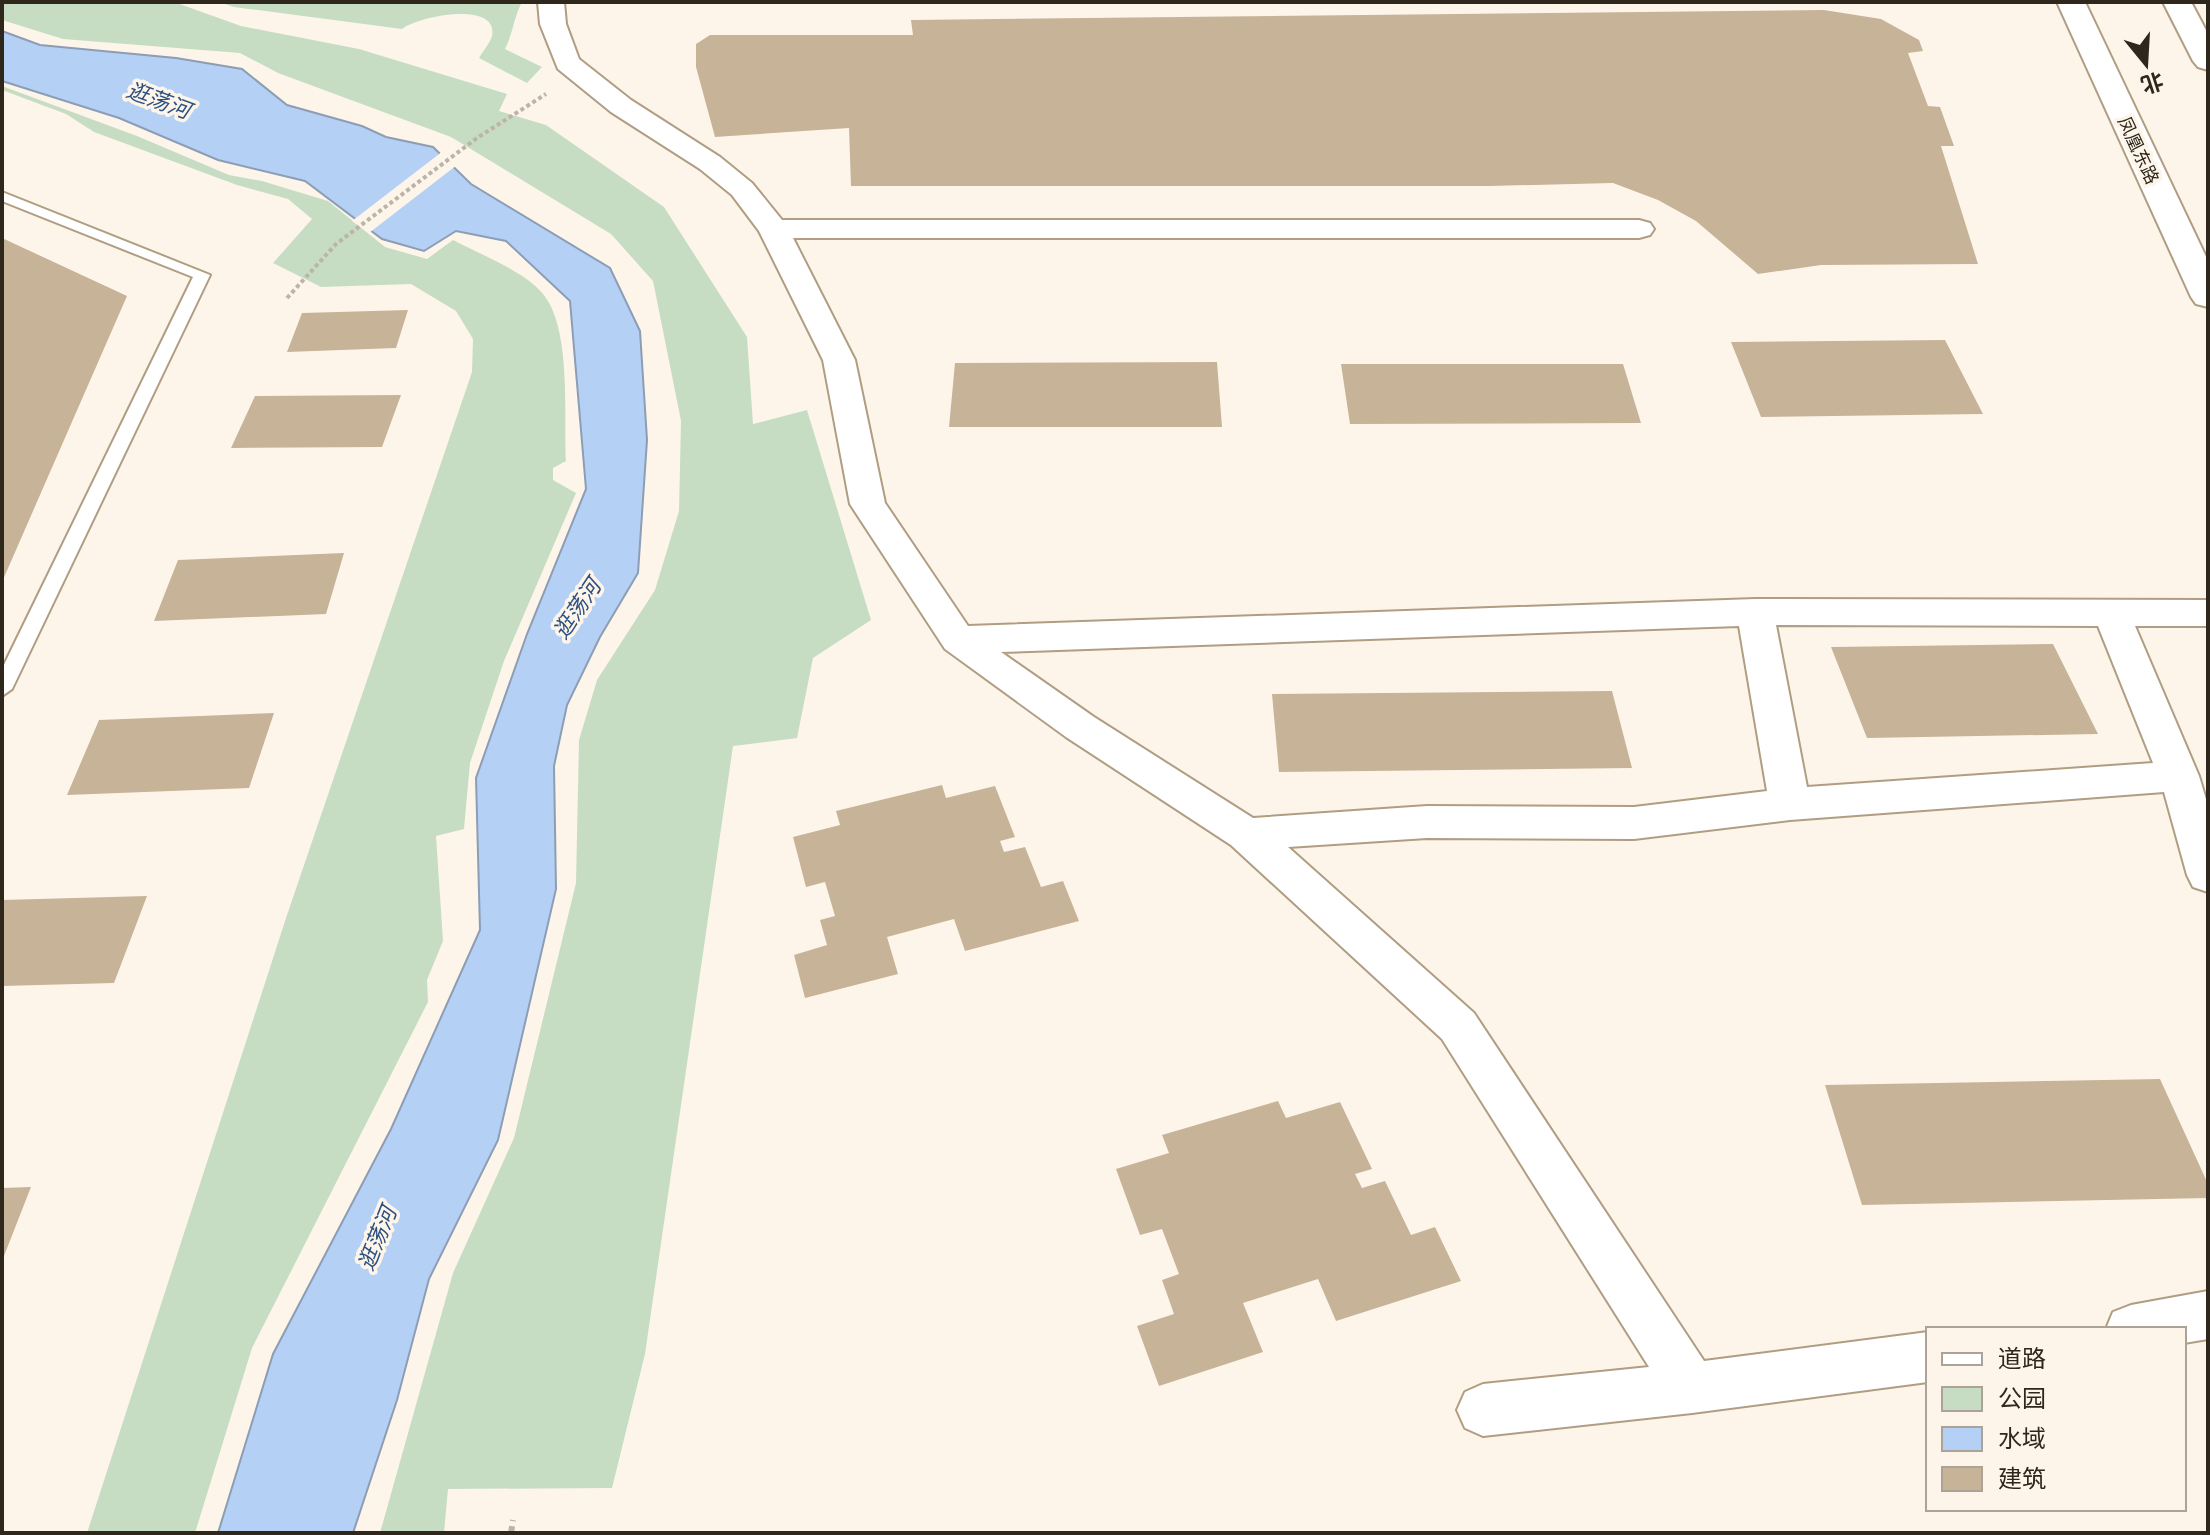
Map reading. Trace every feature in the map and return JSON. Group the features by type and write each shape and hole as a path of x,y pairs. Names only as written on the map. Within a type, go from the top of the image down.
{"street":[{"path":"551,2 553,24 567,63 621,106 732,180 773,229 839,360 868,504 958,640 1080,727 1246,834 1458,1026 1692,1388"},
{"name":"凤凰东路","path":"2071,2 2208,297"},
{"path":"2177,2 2208,61"},
{"path":"773,229 1639,229"},
{"path":"958,640 1755,612 2208,613"},
{"path":"1755,612 1790,804"},
{"path":"2111,612 2179,776 2208,875"},
{"path":"1246,834 1427,822 1634,823 1790,804 2179,776"},
{"path":"2142,1327 2208,1315"},
{"path":"1483,1410 1692,1388 1926,1357"}],"lane":[{"path":"2,196 202,275 2,689"}],"path":[{"path":"287,298 336,244 477,138 579,73"},
{"path":"511,1533 513,1520"}],"green space":[{"path":"2,2 174,2 241,26 359,49 507,94 499,111 546,125 664,207 747,337 753,424 807,410 871,620 813,658 797,738 733,746 645,1354 612,1488 448,1489 444,1533 380,1533 453,1273 514,1138 576,883 579,740 597,680 655,590 679,511 681,421 653,281 611,234 451,137 278,73 240,53 63,39 2,20"},
{"path":"219,2 522,2 505,49 542,67 527,83 479,58 492,36 491,25 483,18 471,15 439,16 402,29 234,7"},
{"path":"2,86 137,136 229,175 262,181 328,201 385,247 427,259 453,240 516,272 538,289 554,314 563,354 566,461 553,468 553,480 576,493 504,661 470,763 464,829 436,836 443,941 427,980 428,1002 252,1348 195,1533 87,1533 286,918 472,372 473,339 456,311 411,284 321,287 273,263 312,219 288,199 237,185 94,132 66,114 2,90"}],"water":[{"name":"逛荡河","path":"2,31 40,45 176,58 242,69 287,105 362,126 386,137 433,147 471,184 610,268 640,331 647,440 638,573 600,637 567,705 554,766 556,889 498,1140 429,1279 397,1400 353,1533 218,1533 273,1354 391,1129 480,930 476,778 527,634 586,489 570,301 506,241 456,231 424,251 382,239 305,181 218,160 119,118 2,81"}],"pier":[{"path":"443,151 457,165 369,233 352,221"}],"building":[{"path":"1824,10 1881,19 1919,40 1923,51 1908,53 1928,106 1940,107 1954,146 1941,146 1978,264 1821,265 1758,274 1696,221 1658,200 1613,183 1490,186 851,186 849,128 715,137 696,67 696,44 710,35 913,35 911,20"},
{"path":"2,238 127,296 2,582"},
{"path":"408,310 396,348 287,352 302,313"},
{"path":"1945,340 1983,414 1761,417 1731,342"},
{"path":"1217,362 1222,427 949,427 955,363"},
{"path":"1341,364 1623,364 1641,423 1350,424"},
{"path":"401,395 382,447 231,448 255,396"},
{"path":"344,553 326,614 154,621 178,560"},
{"path":"2053,644 2098,734 1867,738 1831,647"},
{"path":"1612,691 1632,768 1279,772 1272,694"},
{"path":"274,713 249,788 67,795 99,720"},
{"path":"942,785 946,798 995,786 1015,837 1000,841 1004,852 1025,847 1041,887 1063,881 1079,921 965,951 954,919 887,937 898,974 805,998 794,955 827,945 820,920 835,916 825,882 806,887 793,837 840,825 836,811"},
{"path":"147,896 114,983 2,986 2,900"},
{"path":"2160,1079 2208,1184 2208,1198 1862,1205 1825,1085"},
{"path":"1278,1101 1286,1118 1340,1102 1372,1169 1355,1174 1362,1188 1385,1181 1411,1235 1435,1227 1461,1281 1336,1321 1318,1279 1243,1303 1263,1352 1159,1386 1137,1326 1174,1314 1162,1280 1179,1274 1162,1229 1140,1235 1116,1169 1169,1153 1162,1135"},
{"path":"31,1187 2,1261 2,1188"}]}
